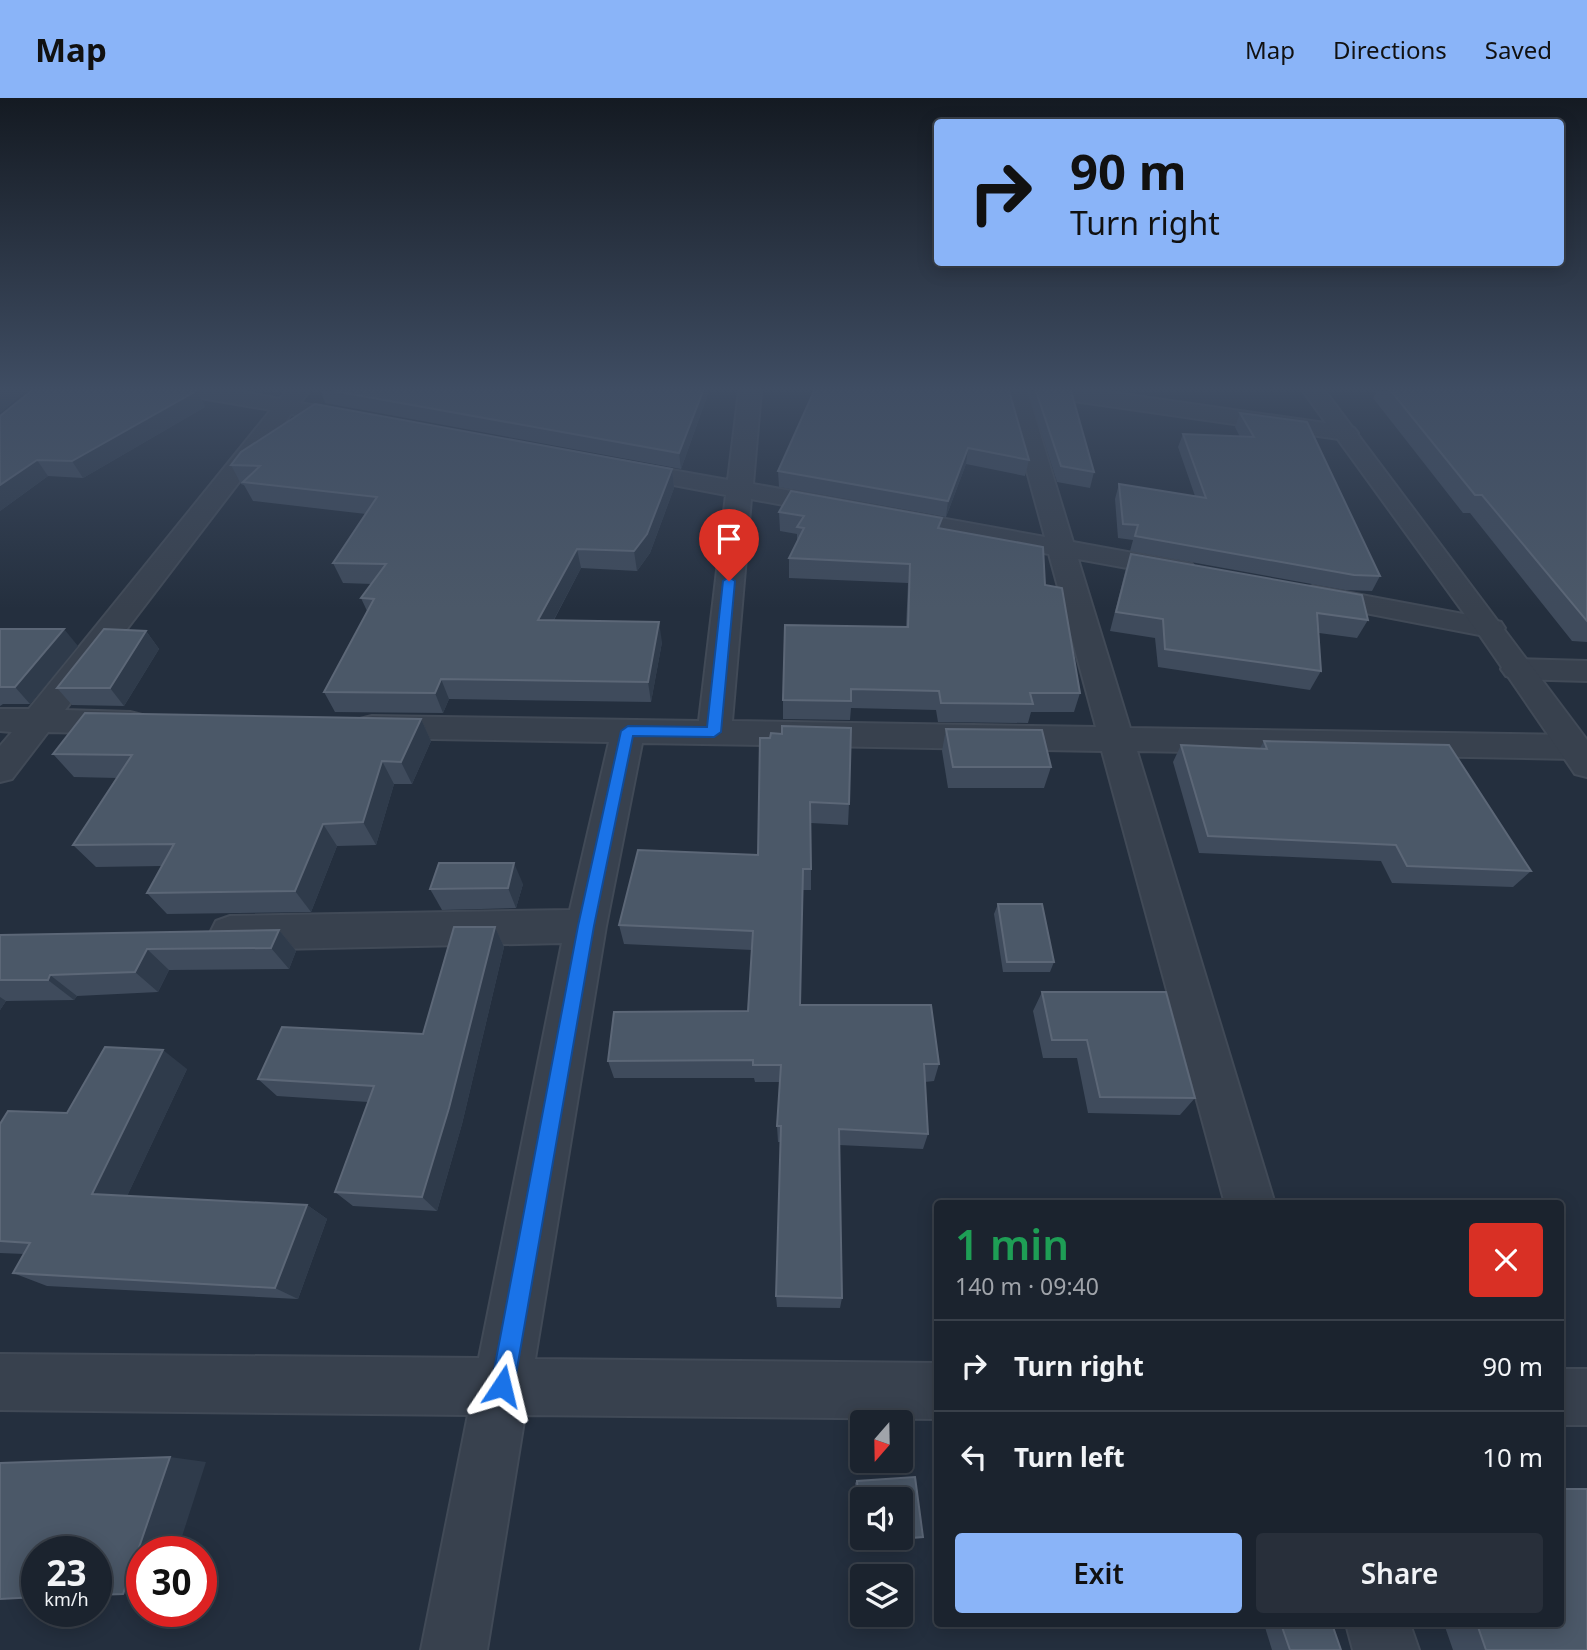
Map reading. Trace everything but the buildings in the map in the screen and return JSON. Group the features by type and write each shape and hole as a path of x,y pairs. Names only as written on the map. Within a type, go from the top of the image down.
{"street":[{"path":"0,770 242,463"},
{"path":"596,463 1201,574"},
{"path":"714,732 743,463"},
{"path":"1038,463 1249,1200"},
{"path":"1367,463 1490,628 1580,756"},
{"path":"1283,589 1490,628"},
{"path":"1517,669 1587,671"},
{"path":"0,720 163,723"},
{"path":"340,726 1116,739 1580,756"},
{"path":"454,1650 586,926 628,731"},
{"path":"195,933 586,926"},
{"path":"0,1382 934,1391"},
{"path":"1564,1397 1587,1397"},
{"path":"1379,1627 1386,1650"}],"route":[{"path":"502,1386 586,926 628,731 714,732 729,581"}]}
